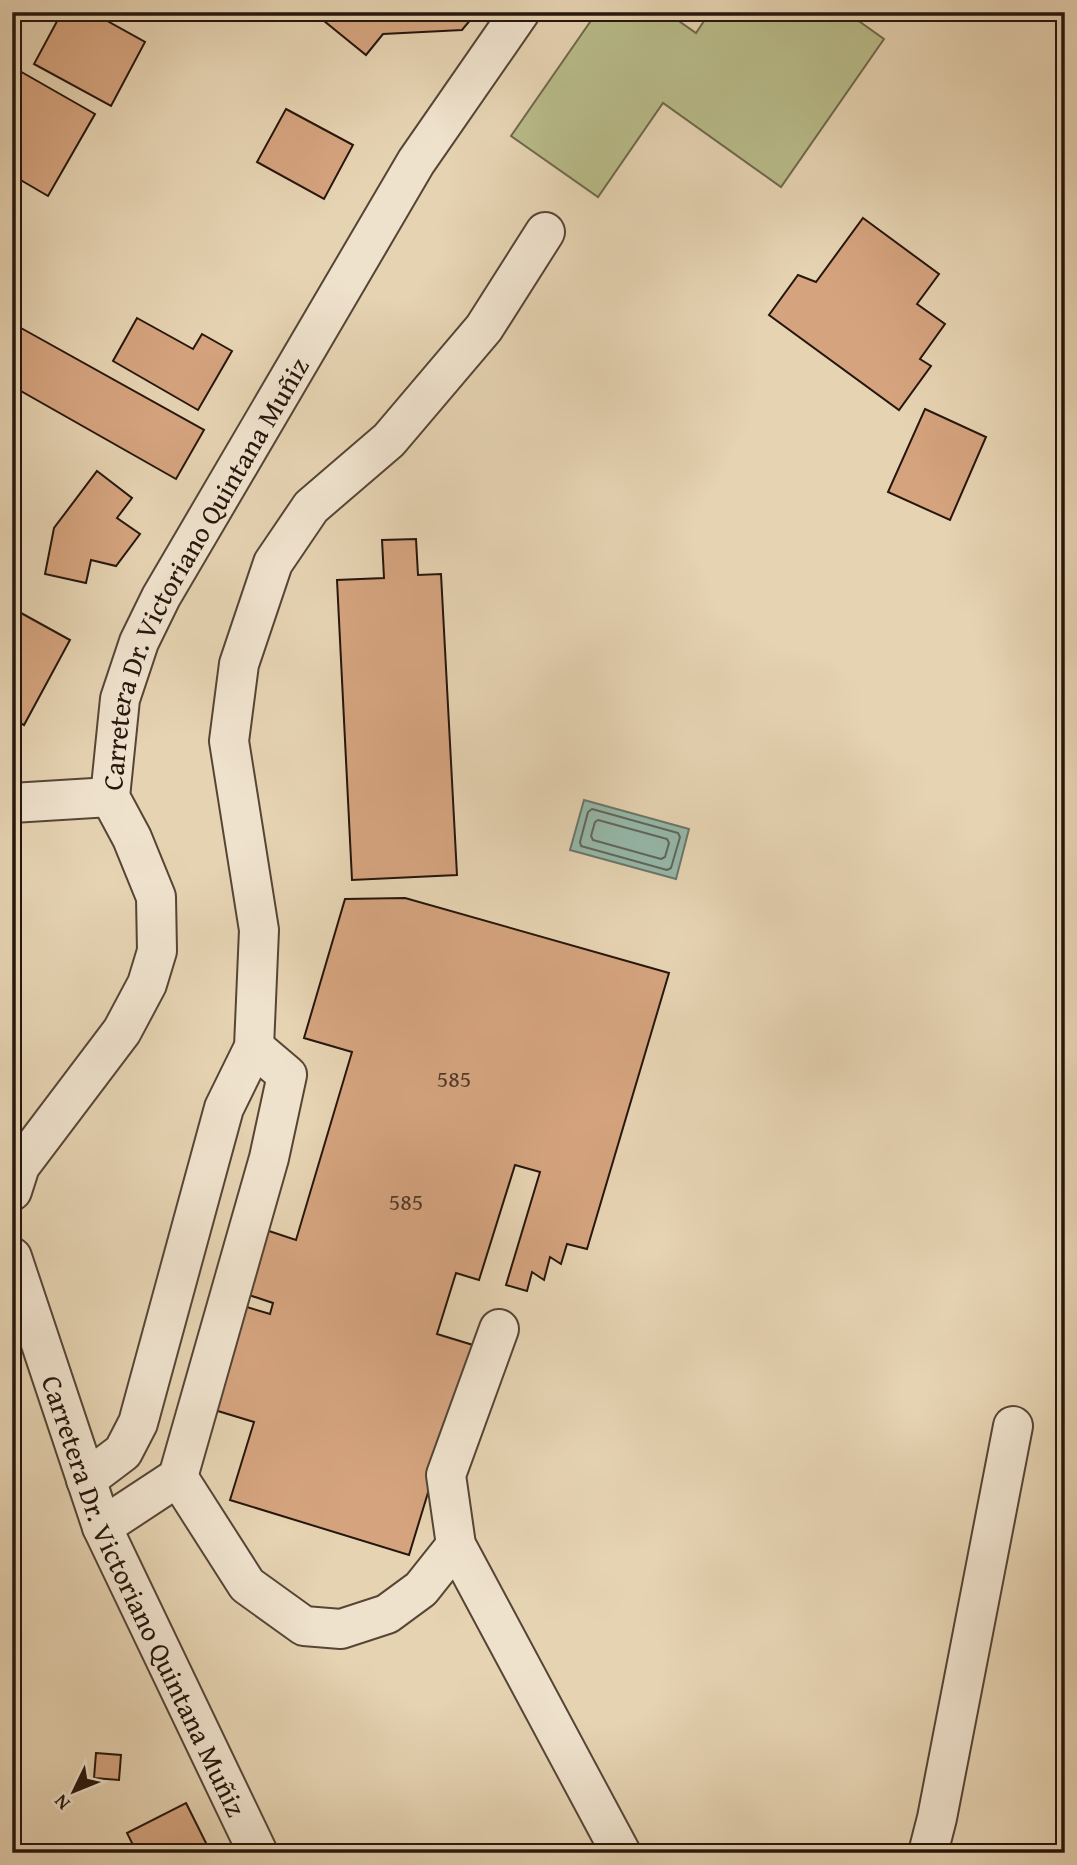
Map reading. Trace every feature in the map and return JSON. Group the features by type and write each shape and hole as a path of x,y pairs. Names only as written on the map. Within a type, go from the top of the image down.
{"street":[{"name":"Carretera Dr. Victoriano Quintana Muñiz","path":"12,1191 20,1166 122,1031 147,984 157,951 156,897 132,838 110,797 120,699 139,642 161,597 416,162 520,12"},
{"path":"86,1480 123,1452 138,1423 224,1108 254,1047 259,930 229,741 239,664 273,563 311,507 389,440 484,328 545,232"},
{"path":"12,803 110,797"},
{"path":"102,1527 178,1477 269,1158 287,1075 254,1047"},
{"path":"187,1245 240,1260"},
{"name":"Carretera Dr. Victoriano Quintana Muñiz","path":"12,1256 102,1527 258,1853"},
{"path":"499,1329 446,1475 456,1545 621,1853"},
{"path":"143,1408 194,1421"},
{"path":"928,1853 1013,1426"},
{"path":"178,1477 247,1586 304,1626 341,1629 387,1614 421,1590 456,1545"}],"green space":[{"path":"597,12 666,12 696,33 710,12 846,12 884,39 781,187 663,103 598,197 511,136"}],"water":[{"path":"584,800 689,829 676,879 570,850"}],"building":[{"path":"62,12 91,12 145,42 111,106 34,64"},
{"path":"313,12 477,12 462,30 383,34 366,55"},
{"path":"18,70 95,114 48,196 12,175 12,79"},
{"path":"286,109 353,145 324,199 257,162"},
{"path":"863,218 939,274 917,304 945,324 920,359 931,366 899,410 769,315 798,275 816,282"},
{"path":"137,318 193,349 202,334 232,351 198,410 113,361"},
{"path":"12,323 204,430 176,479 12,386"},
{"path":"925,409 986,437 950,520 888,492"},
{"path":"97,471 132,498 117,518 140,534 116,566 91,560 86,583 45,574 54,528"},
{"path":"416,539 418,575 441,574 457,875 352,880 337,580 384,578 382,540"},
{"path":"12,608 70,640 24,725 12,718"},
{"path":"405,898 669,973 587,1249 567,1244 561,1264 550,1257 544,1280 532,1272 527,1291 506,1285 540,1172 515,1165 479,1280 456,1273 437,1334 473,1345 409,1555 230,1500 254,1422 198,1405 230,1302 270,1314 273,1303 243,1293 263,1229 296,1240 352,1052 304,1038 345,899"},
{"path":"96,1753 121,1755 119,1780 94,1778"},
{"path":"186,1803 211,1853 137,1853 127,1833"}]}
